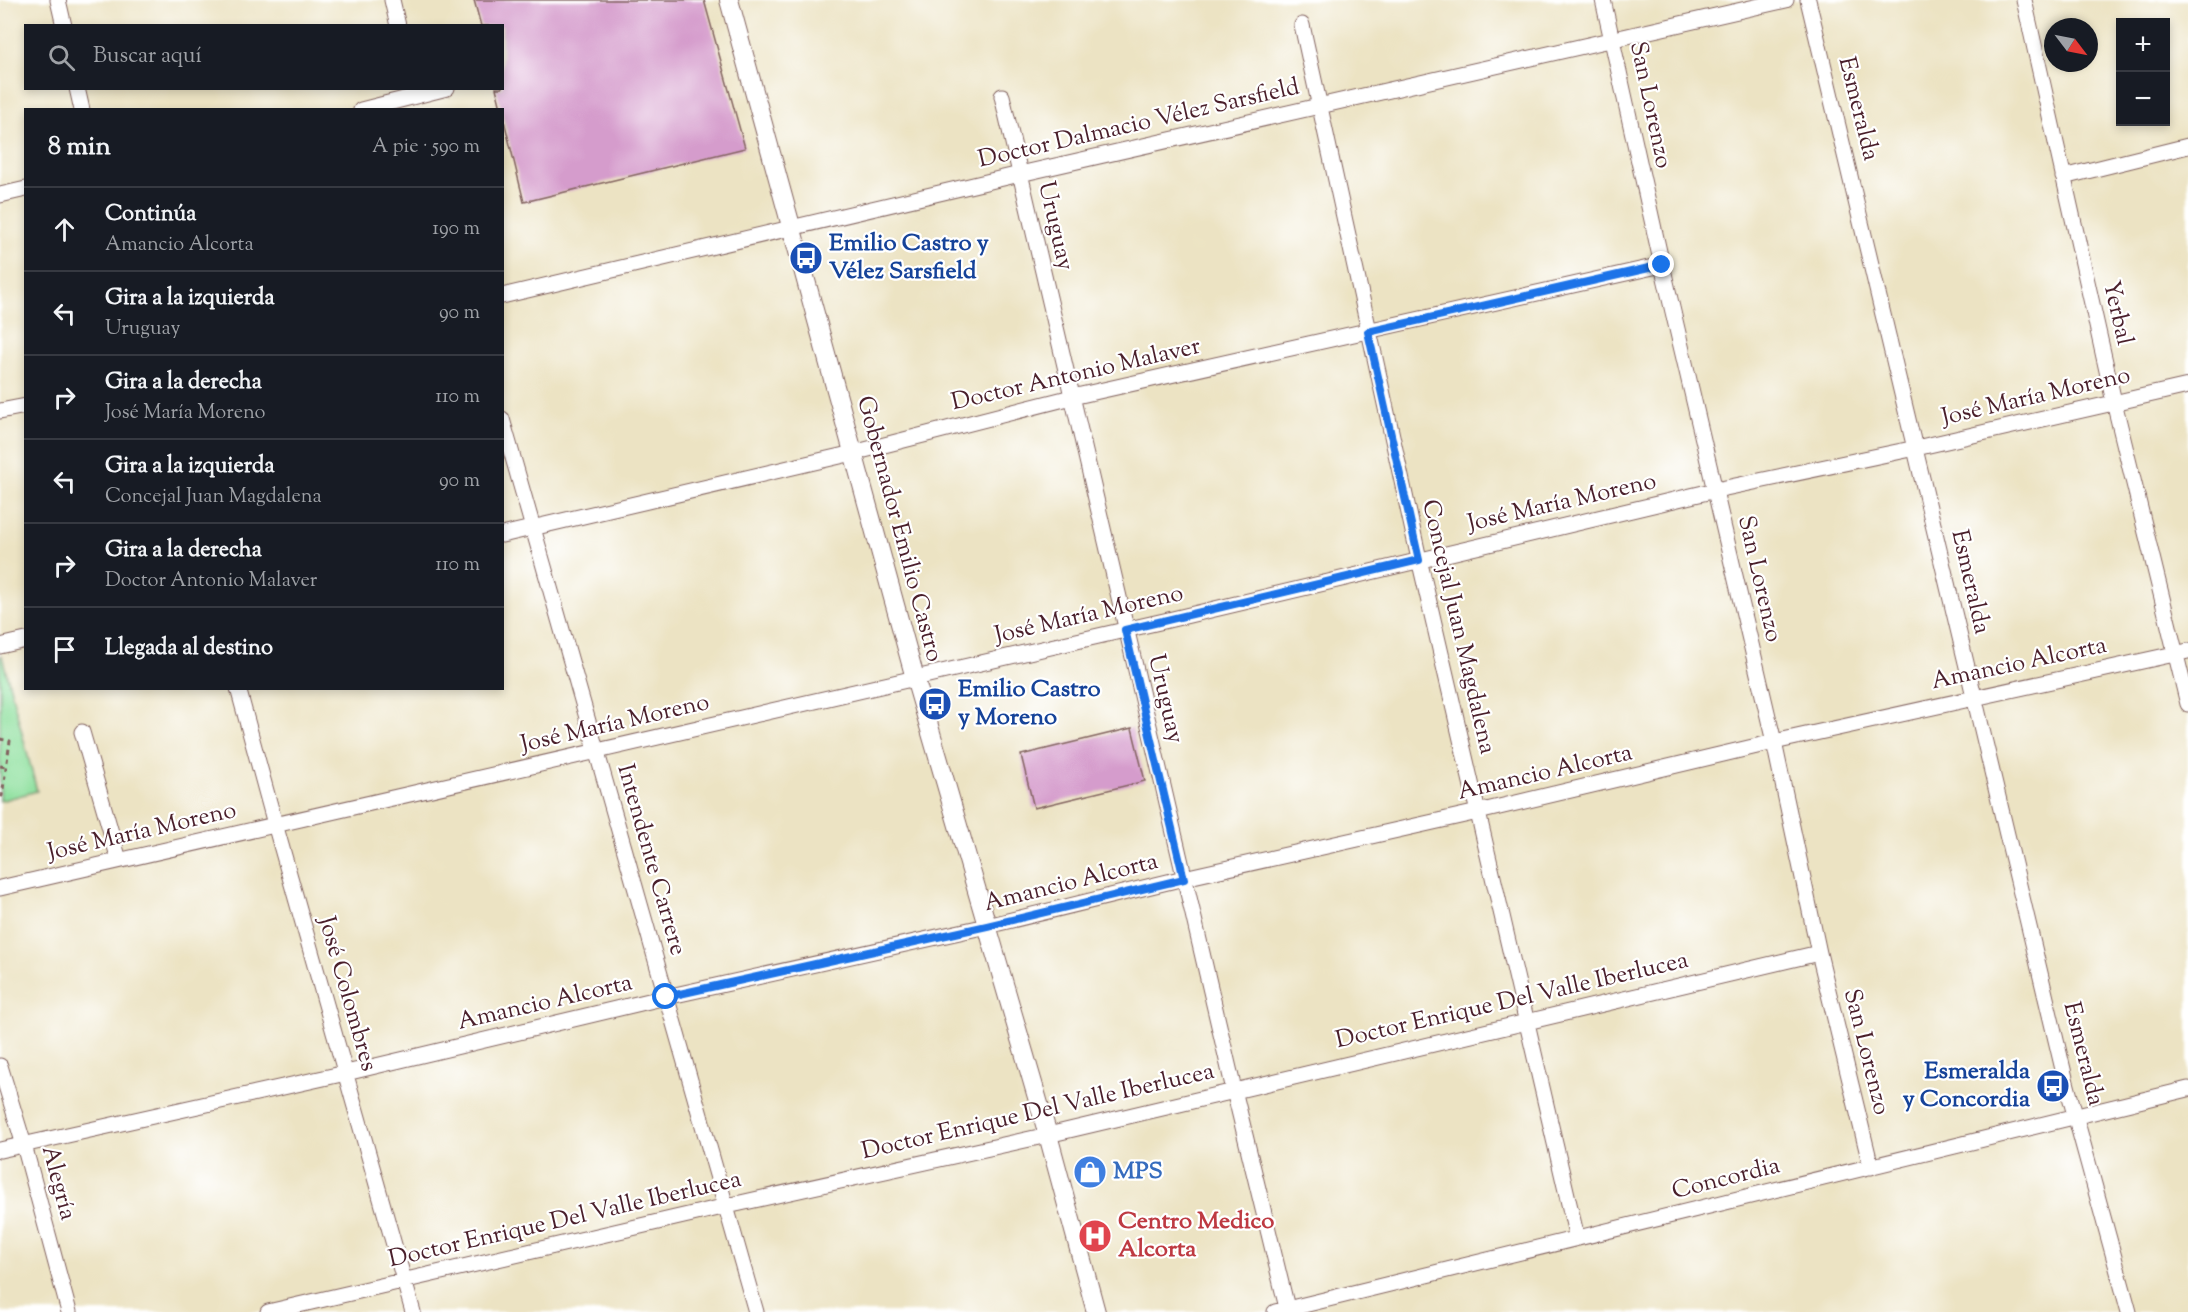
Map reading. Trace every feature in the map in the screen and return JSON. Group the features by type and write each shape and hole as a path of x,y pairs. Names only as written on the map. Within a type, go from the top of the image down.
{"street":[{"path":"58,0 64,24"},
{"path":"392,0 398,24"},
{"name":"Gobernador Emilio Castro","path":"729,0 915,678 1048,1135 1096,1312"},
{"name":"San Lorenzo","path":"1603,0 1662,265 1774,742 1819,953 1871,1167"},
{"name":"Doctor Dalmacio Vélez Sarsfield","path":"504,296 1020,174 1786,0"},
{"name":"Esmeralda","path":"1808,0 2075,1116 2129,1312"},
{"name":"Yerbal","path":"2024,0 2114,402 2182,652 2188,704"},
{"name":"Concejal Juan Magdalena","path":"1302,26 1419,560 1577,1238"},
{"path":"77,90 82,108"},
{"path":"371,108 441,90"},
{"name":"Uruguay","path":"1002,96 1234,1090 1283,1311"},
{"path":"2063,177 2188,146"},
{"path":"0,195 24,189"},
{"name":"Doctor Antonio Malaver","path":"504,534 853,453 1072,397 1662,265"},
{"name":"José María Moreno","path":"0,888 1125,630 1716,490 1916,448 2188,386"},
{"path":"0,411 24,406"},
{"name":"Intendente Carrere","path":"504,426 756,1312"},
{"path":"0,646 24,640"},
{"name":"Amancio Alcorta","path":"0,1150 346,1073 666,997 987,926 1774,742 2182,652"},
{"name":"José Colombres","path":"239,690 413,1312"},
{"path":"82,732 119,860"},
{"name":"Doctor Enrique Del Valle Iberlucea","path":"268,1312 1048,1135 1527,1020 1819,953"},
{"name":"Alegría","path":"0,1066 69,1312"},
{"name":"Concordia","path":"1283,1311 2188,1089"}],"path":[{"path":"0,739 10,741 2,796 0,795"},
{"path":"0,766 6,767"}],"green space":[{"path":"0,656 2,656 37,791 0,801"}],"building":[{"path":"474,0 704,0 745,148 524,202 504,121 504,108 501,108 496,90 504,90 504,24 480,24"},
{"path":"1132,728 1145,781 1034,808 1021,755"}],"place":[{"name":"Emilio Castro y Vélez Sarsfield","path":"806,258"},
{"name":"Emilio Castro y Moreno","path":"935,704"},
{"name":"Esmeralda y Concordia","path":"2053,1086"},
{"name":"MPS","path":"1090,1172"},
{"name":"Centro Medico Alcorta","path":"1095,1236"}],"route":[{"path":"666,997 987,926 1184,879 1125,630 1419,560 1368,332 1662,265"}]}
